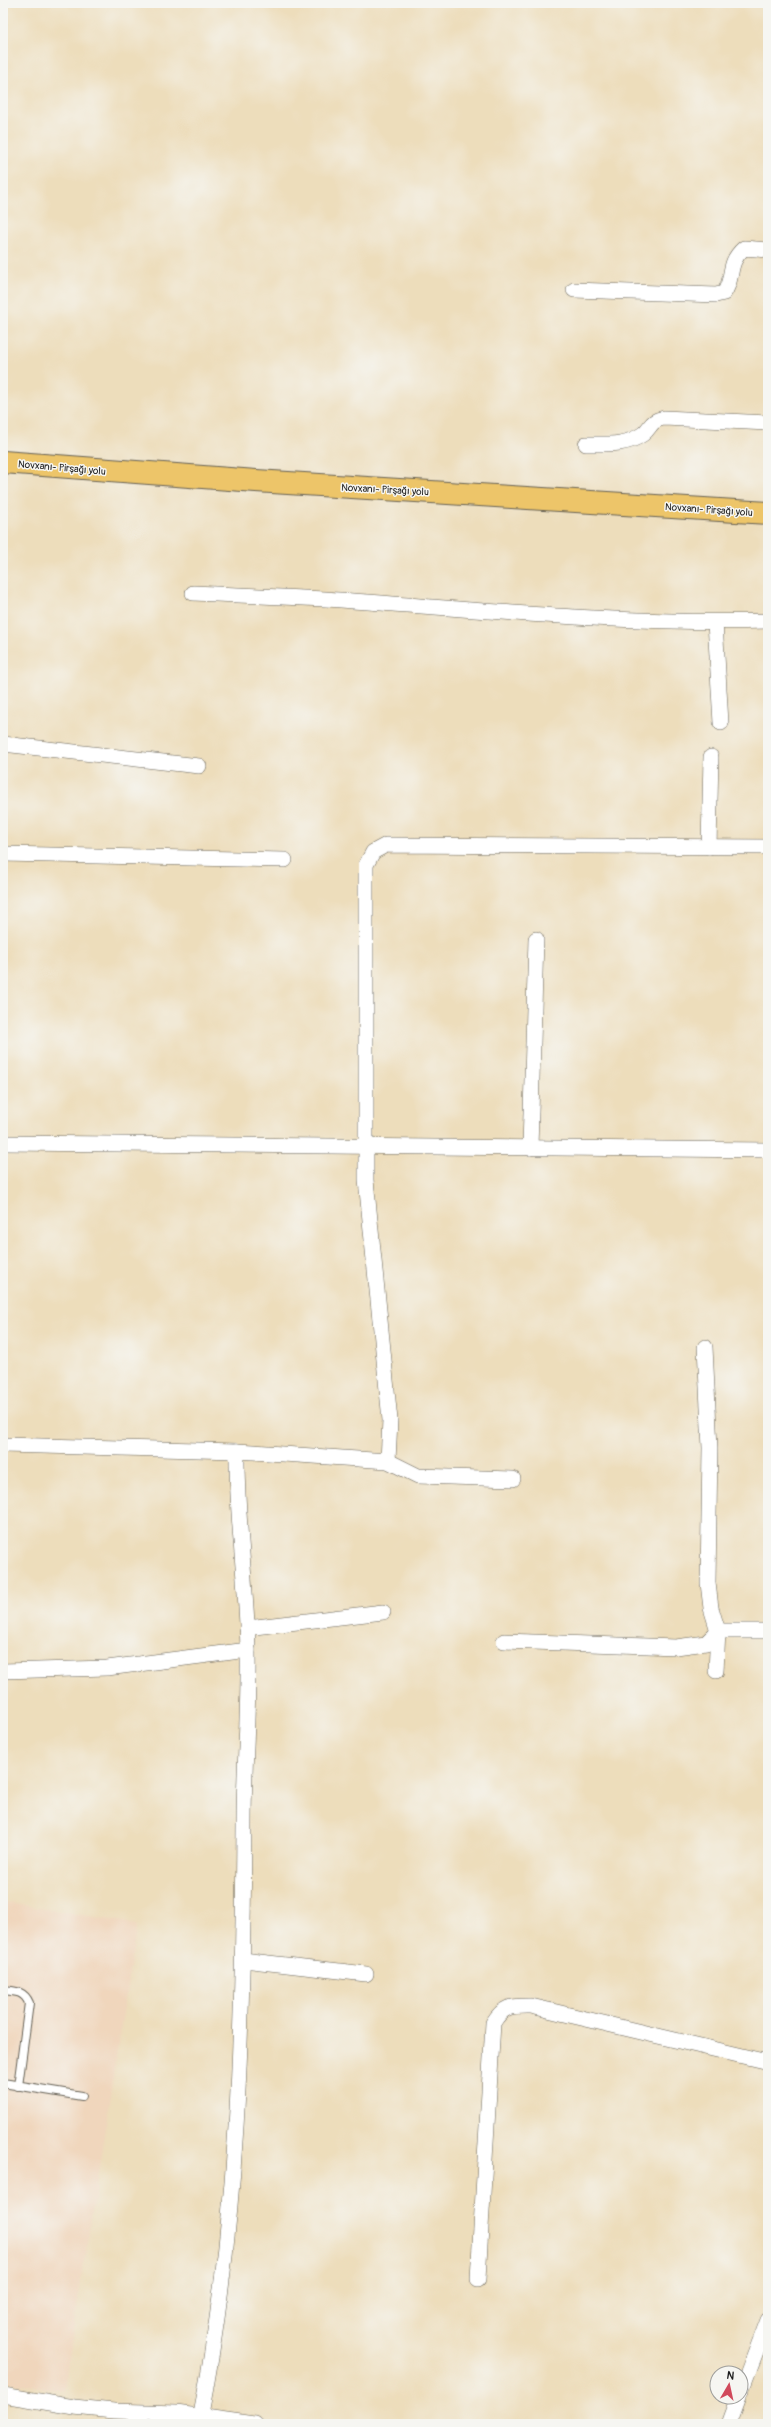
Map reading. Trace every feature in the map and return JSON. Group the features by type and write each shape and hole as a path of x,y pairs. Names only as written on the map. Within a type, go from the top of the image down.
{"main road":[{"name":"Novxanı- Pirşağı yolu","path":"3,462 225,479 768,513"}],"street":[{"path":"574,290 716,295 724,293 728,288 731,267 735,256 744,248 768,250"},
{"path":"586,444 625,443 643,434 653,420 664,418 768,423"},
{"path":"193,593 325,600 495,613 714,622 768,621"},
{"path":"714,622 721,723"},
{"path":"3,744 200,766"},
{"path":"708,847 711,757"},
{"path":"388,1461 390,1420 370,1231 365,1147 366,865 373,852 386,845 768,847"},
{"path":"3,854 285,860"},
{"path":"530,1148 536,939"},
{"path":"3,1143 768,1150"},
{"path":"705,1347 710,1448 708,1583 711,1608 718,1631 716,1671"},
{"path":"3,1445 237,1451 388,1461 418,1476 513,1478"},
{"path":"199,2420 232,2199 237,2137 243,1960 244,1778 248,1727 248,1650 236,1496 237,1451"},
{"path":"247,1628 383,1612"},
{"path":"504,1641 676,1647 706,1643 718,1631 768,1631"},
{"path":"3,1671 107,1668 248,1650"},
{"path":"243,1960 366,1974"},
{"path":"478,2279 493,2023 500,2011 513,2006 531,2006 768,2062"},
{"path":"749,2370 768,2320"},
{"path":"3,2395 88,2408 199,2420 255,2424"},
{"path":"730,2424 736,2405"}],"lane":[{"path":"3,1990 19,1991 26,1996 29,2003 18,2086"},
{"path":"3,2083 82,2096"}],"shaded area":[{"path":"3,1902 137,1924 64,2391 3,2381"}]}
